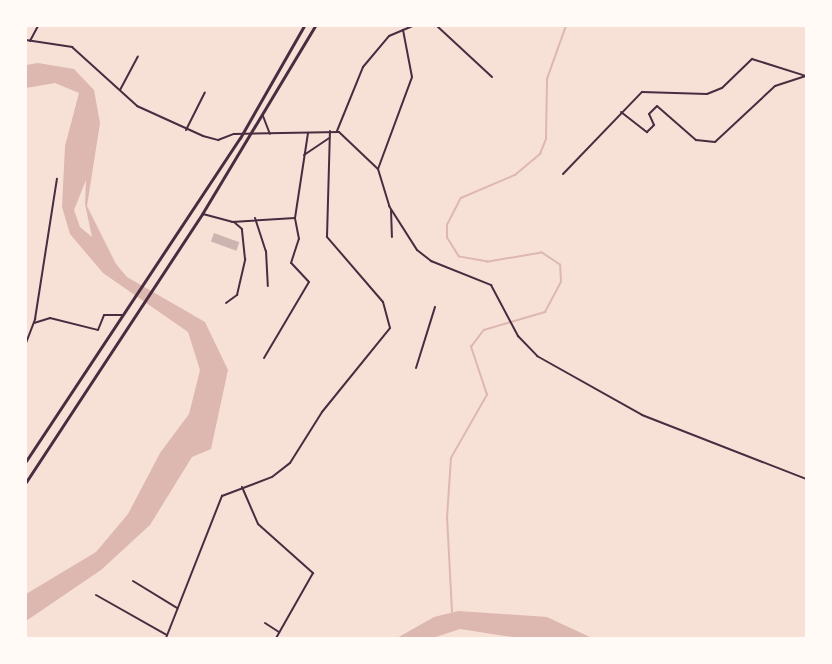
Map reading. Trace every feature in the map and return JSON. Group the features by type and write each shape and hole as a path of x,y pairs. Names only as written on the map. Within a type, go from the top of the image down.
{"highway":[{"path":"26,461 242,135 304,26"},
{"path":"26,482 202,214 315,26"}],"street":[{"path":"30,41 38,26"},
{"path":"337,131 363,67 389,36 412,26"},
{"path":"437,26 492,77"},
{"path":"378,169 412,77 404,30"},
{"path":"26,40 72,47 144,111 186,130 218,140 242,135 337,131 378,169 391,210 392,237"},
{"path":"120,90 138,56"},
{"path":"563,174 642,92 719,90 752,59 806,76"},
{"path":"621,112 647,132 654,125 649,114 657,106 696,140 715,142 775,86 806,76"},
{"path":"186,130 205,92"},
{"path":"263,116 262,126 273,135"},
{"path":"96,595 167,637 220,499 242,487 272,477 291,463 322,412 390,328 383,302 327,237 330,131"},
{"path":"264,358 309,282 291,263 299,239 295,218 308,133"},
{"path":"304,155 329,138"},
{"path":"26,354 26,345 34,323 57,179"},
{"path":"391,210 426,258 491,285 512,324 537,356 642,415 807,479"},
{"path":"202,214 234,222 255,218 295,218"},
{"path":"255,218 266,251 268,286"},
{"path":"226,303 237,296 245,259 242,229 234,222"},
{"path":"416,368 435,307"},
{"path":"34,323 50,318 98,330 104,315 124,315"},
{"path":"242,487 258,524 313,573 276,639"},
{"path":"133,581 177,608"},
{"path":"265,624 279,632"}],"shaded area":[{"path":"38,63 74,69 94,90 100,123 87,206 116,264 127,277 205,322 228,370 211,449 192,457 150,525 101,570 26,621 26,594 96,552 128,514 160,453 189,414 200,370 188,332 103,273 70,234 62,207 65,146 79,93 55,83 26,88 26,65","holes":["86,180 85,204 92,237 80,227 74,210"]},
{"path":"458,611 547,617 592,638 519,638 460,629 433,638 397,638 434,617"}],"building":[{"path":"214,233 239,242 236,251 211,241"}],"waterway":[{"path":"452,612 447,518 451,458 487,395 471,347 484,330 545,312 561,282 560,265 542,253 488,262 459,257 447,238 447,225 461,198 515,175 540,154 546,139 547,79 566,26"}]}
